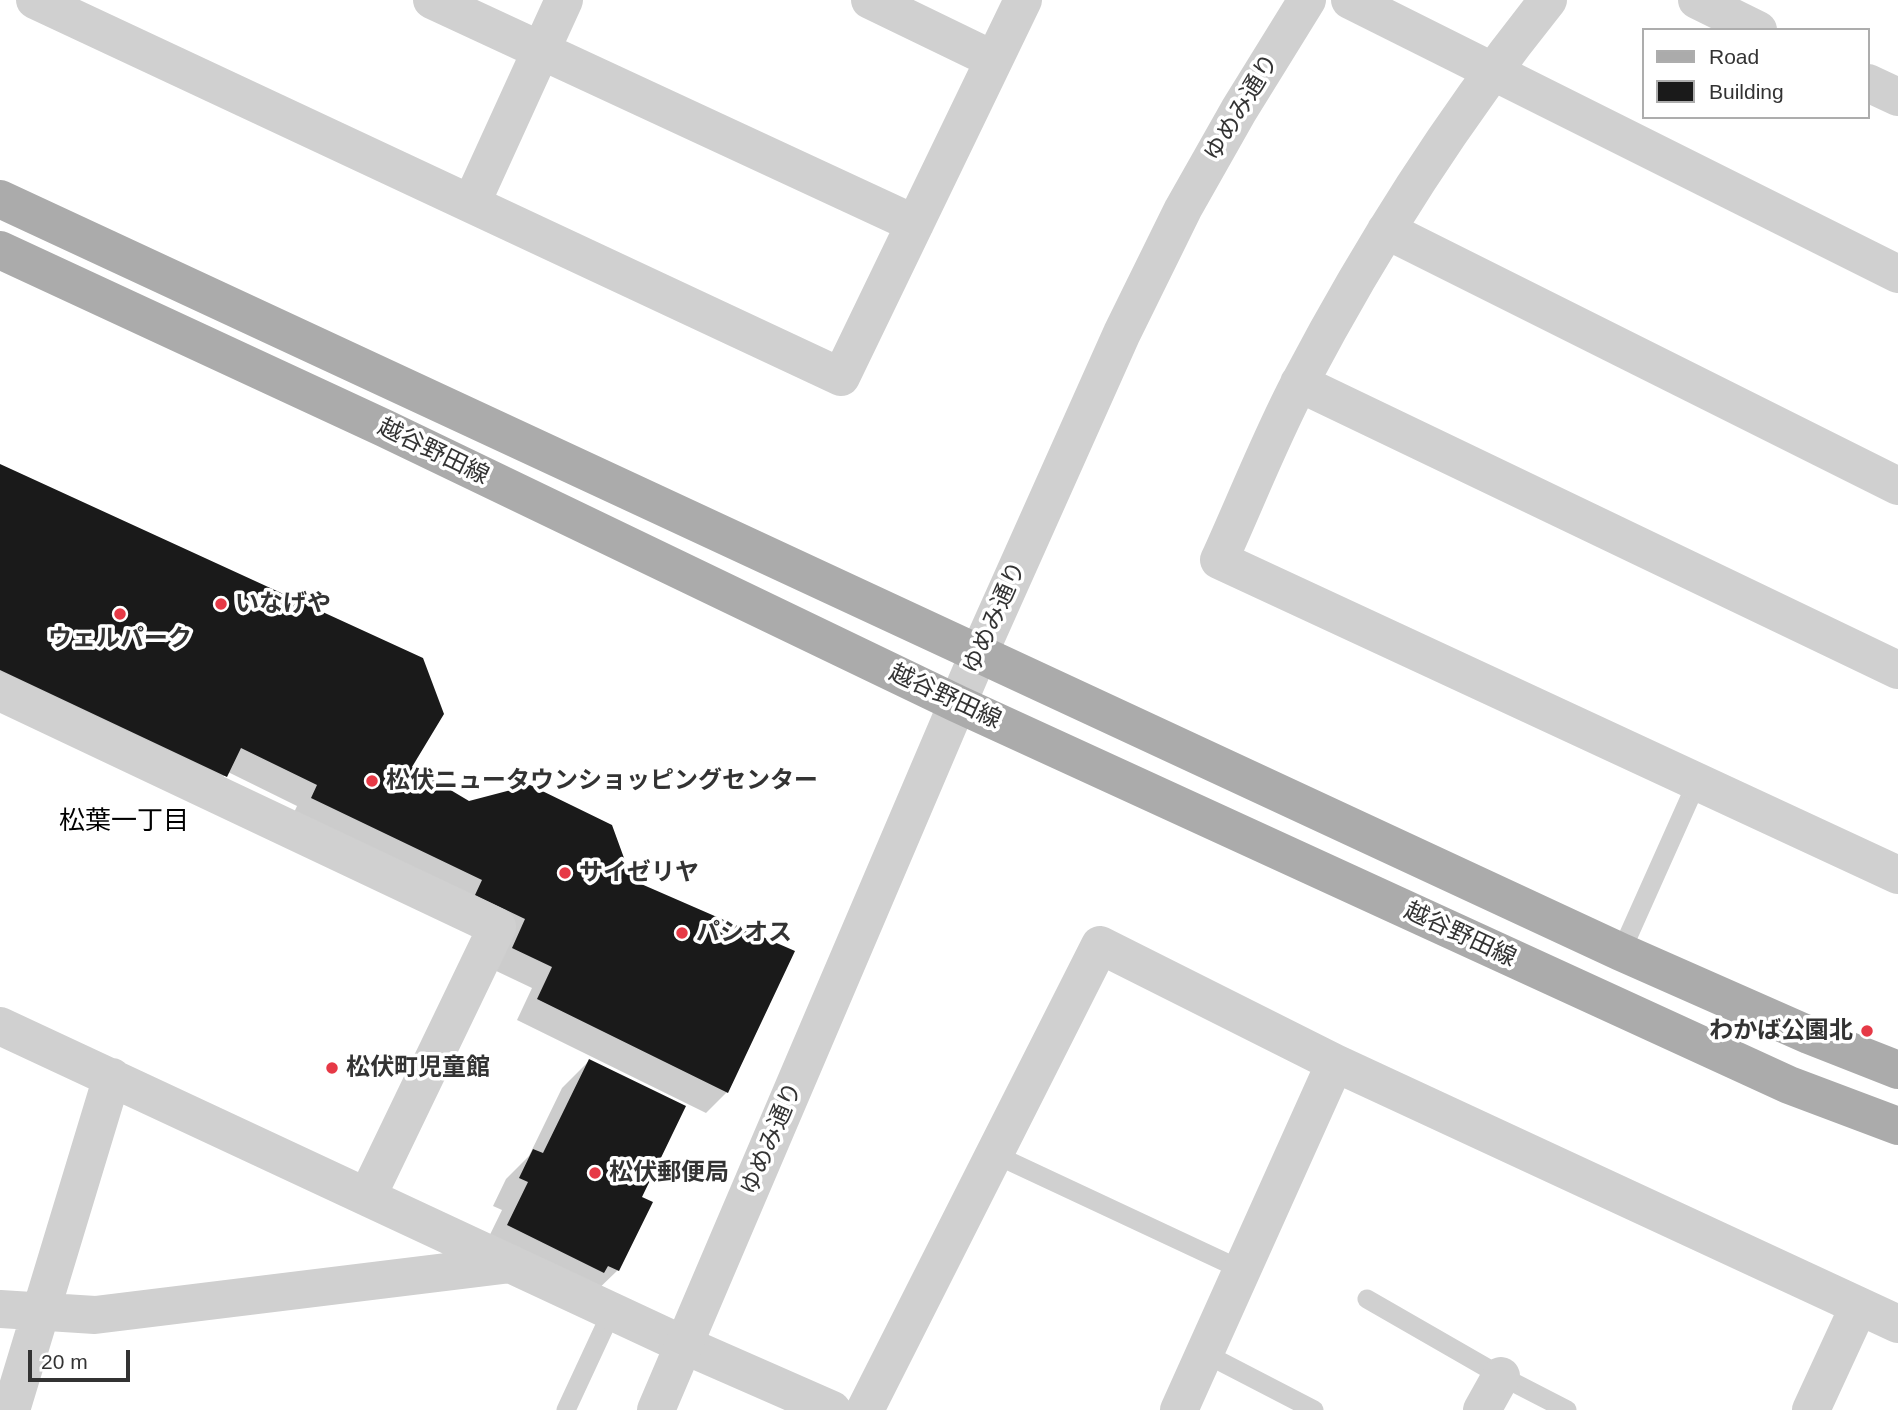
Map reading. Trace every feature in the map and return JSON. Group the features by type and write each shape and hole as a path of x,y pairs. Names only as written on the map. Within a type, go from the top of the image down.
{"main road":[{"name":"越谷野田線","path":"0,199 1620,952 1808,1035 1898,1070"},
{"name":"越谷野田線","path":"0,250 396,434 958,704 1789,1084 1898,1126"}],"street":[{"path":"35,0 841,377 1023,0"},
{"path":"432,0 915,224"},
{"path":"471,204 564,0"},
{"path":"870,0 994,60"},
{"name":"ゆめみ通り","path":"656,1410 979,653 1122,333 1183,209 1239,110 1307,0"},
{"path":"1350,0 1898,274"},
{"path":"1548,0 1491,71 1386,230 1299,383 1219,560 1898,875"},
{"path":"1697,0 1754,28"},
{"path":"1870,84 1898,97"},
{"path":"1386,230 1898,486"},
{"path":"1299,383 1898,670"},
{"path":"0,692 497,927 367,1197"},
{"path":"865,1410 1100,945 1335,1063 1898,1324"},
{"path":"0,1026 684,1345 832,1410"},
{"path":"1179,1410 1335,1063"},
{"path":"11,1410 112,1077"},
{"path":"0,1309 95,1315 511,1264"},
{"path":"1811,1410 1859,1306"},
{"path":"1482,1410 1501,1376"}],"lane":[{"path":"1620,952 1697,782"},
{"path":"994,1154 1242,1270"},
{"path":"1367,1299 1501,1376 1567,1410"},
{"path":"566,1410 612,1311"},
{"path":"1205,1353 1314,1410"}],"building":[{"name":"松伏ニュータウンショッピングセンター","path":"0,464 423,658 444,714 412,767 469,801 530,785 612,825 632,880 795,951 728,1093 537,999 552,967 512,948 525,919 475,895 482,880 311,798 317,785 241,748 227,777 0,670"},
{"path":"589,1059 686,1106 642,1197 653,1202 619,1271 608,1266 604,1273 507,1225 528,1182 519,1178 533,1149 543,1153"}],"place":[{"name":"いなげや","path":"221,604"},
{"name":"ウェルパーク","path":"120,614"},
{"name":"松伏ニュータウンショッピングセンター","path":"372,781"},
{"name":"サイゼリヤ","path":"565,873"},
{"name":"パシオス","path":"682,933"},
{"name":"わかば公園北","path":"1867,1031"},
{"name":"松伏町児童館","path":"332,1068"},
{"name":"松伏郵便局","path":"595,1173"}],"district":[{"name":"松葉一丁目","path":"124,822"}]}
